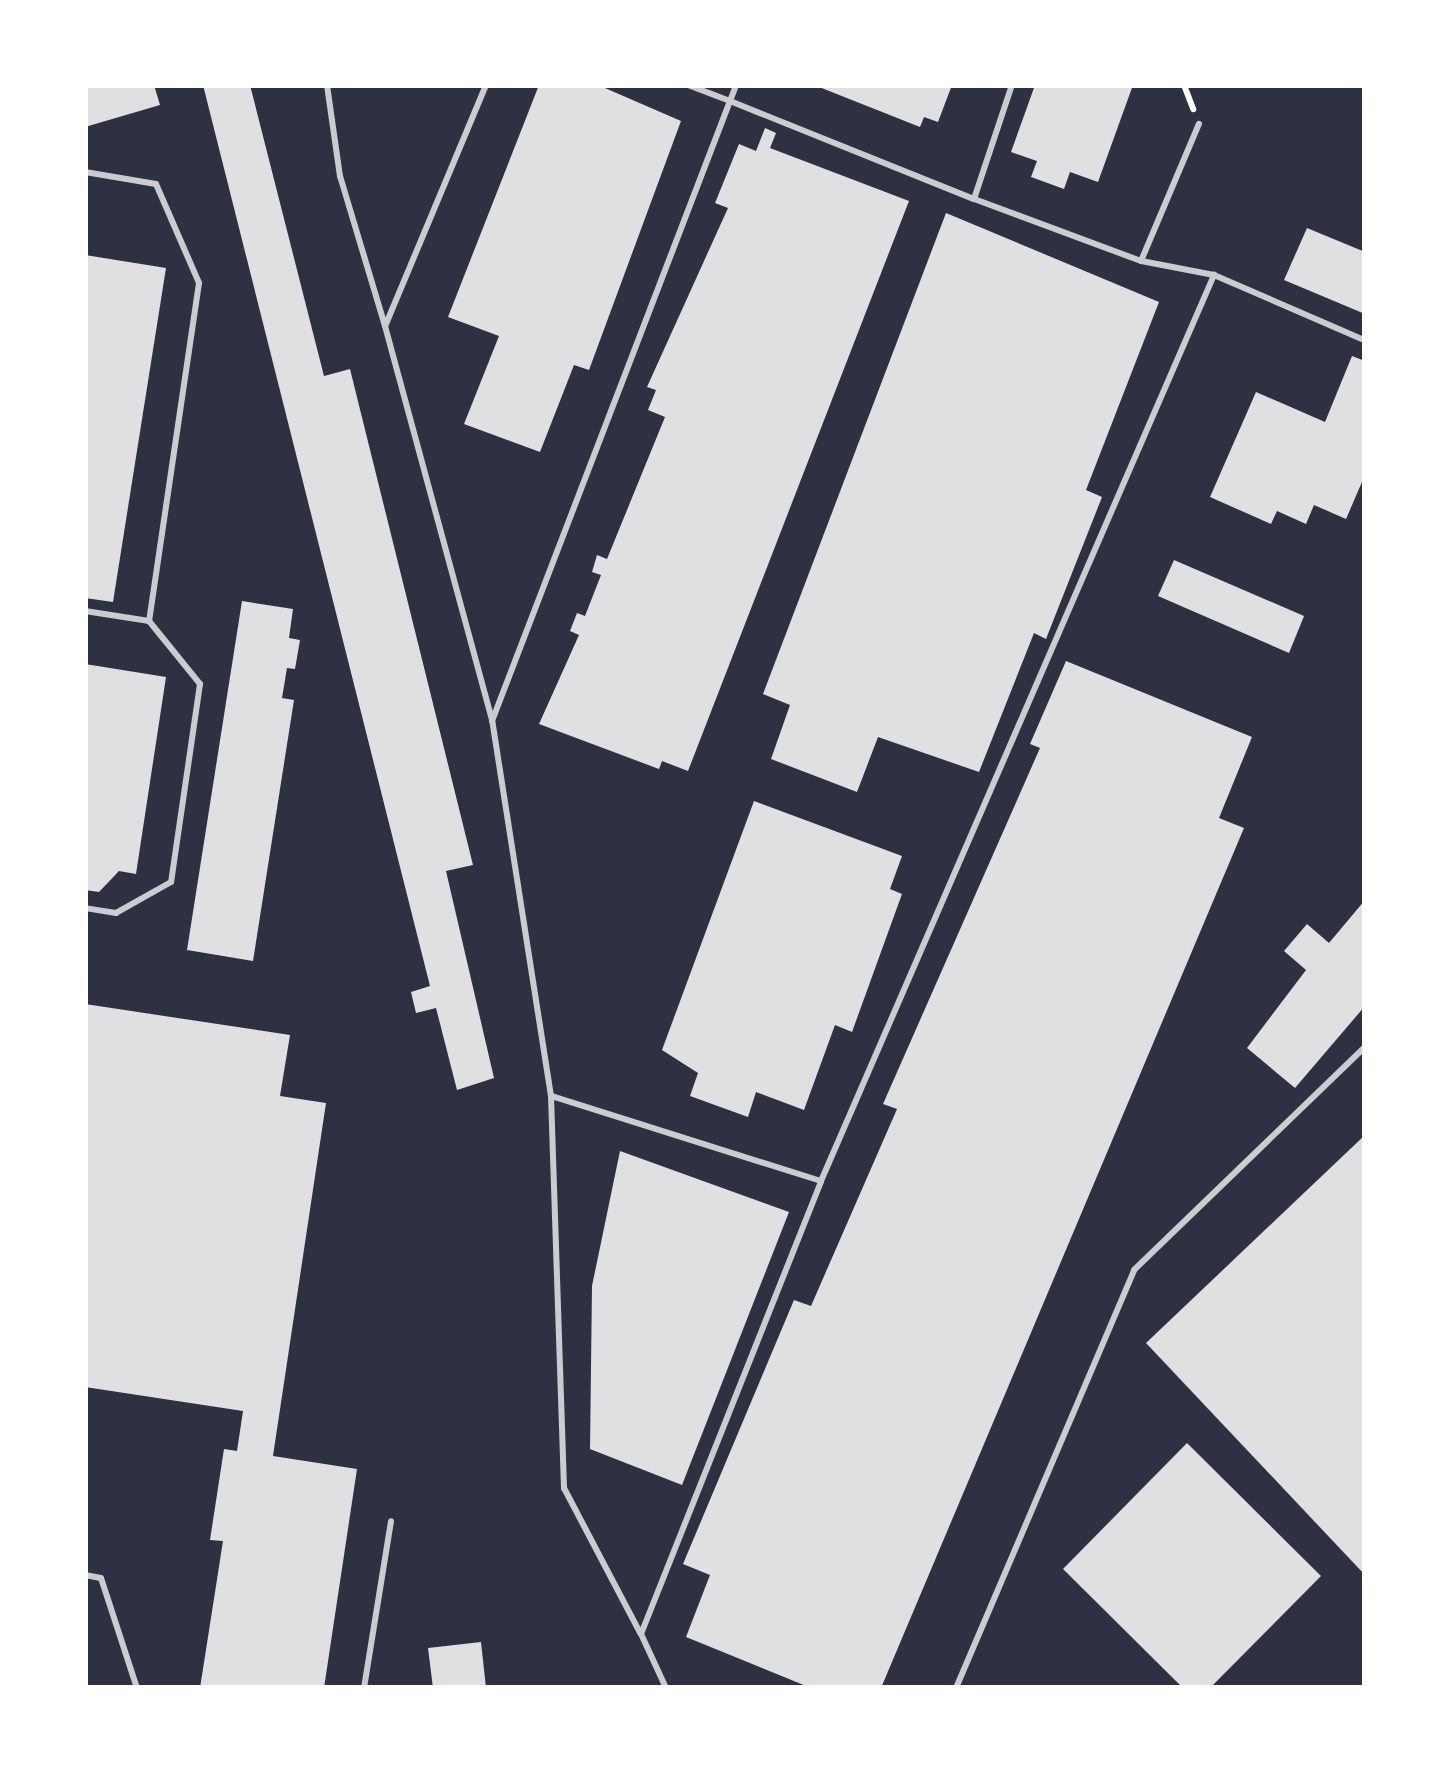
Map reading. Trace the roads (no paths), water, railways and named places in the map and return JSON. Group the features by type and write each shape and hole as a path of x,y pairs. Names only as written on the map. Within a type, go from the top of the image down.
{"lane":[{"path":"326,85 340,176 492,721 551,1096 564,1488 666,1688"},
{"path":"384,326 486,85"},
{"path":"688,85 1142,261 1214,275 1362,339"},
{"path":"492,721 736,85"},
{"path":"974,199 1012,85"},
{"path":"1142,261 1199,124"},
{"path":"85,172 156,184 199,283 149,621"},
{"path":"641,1634 821,1181 1214,275"},
{"path":"85,611 149,621 200,684 170,882 116,913 85,908"},
{"path":"956,1688 1134,1270 1365,1046"},
{"path":"551,1096 821,1181"},
{"path":"364,1688 390,1521"},
{"path":"85,1575 101,1578 137,1688"}]}
